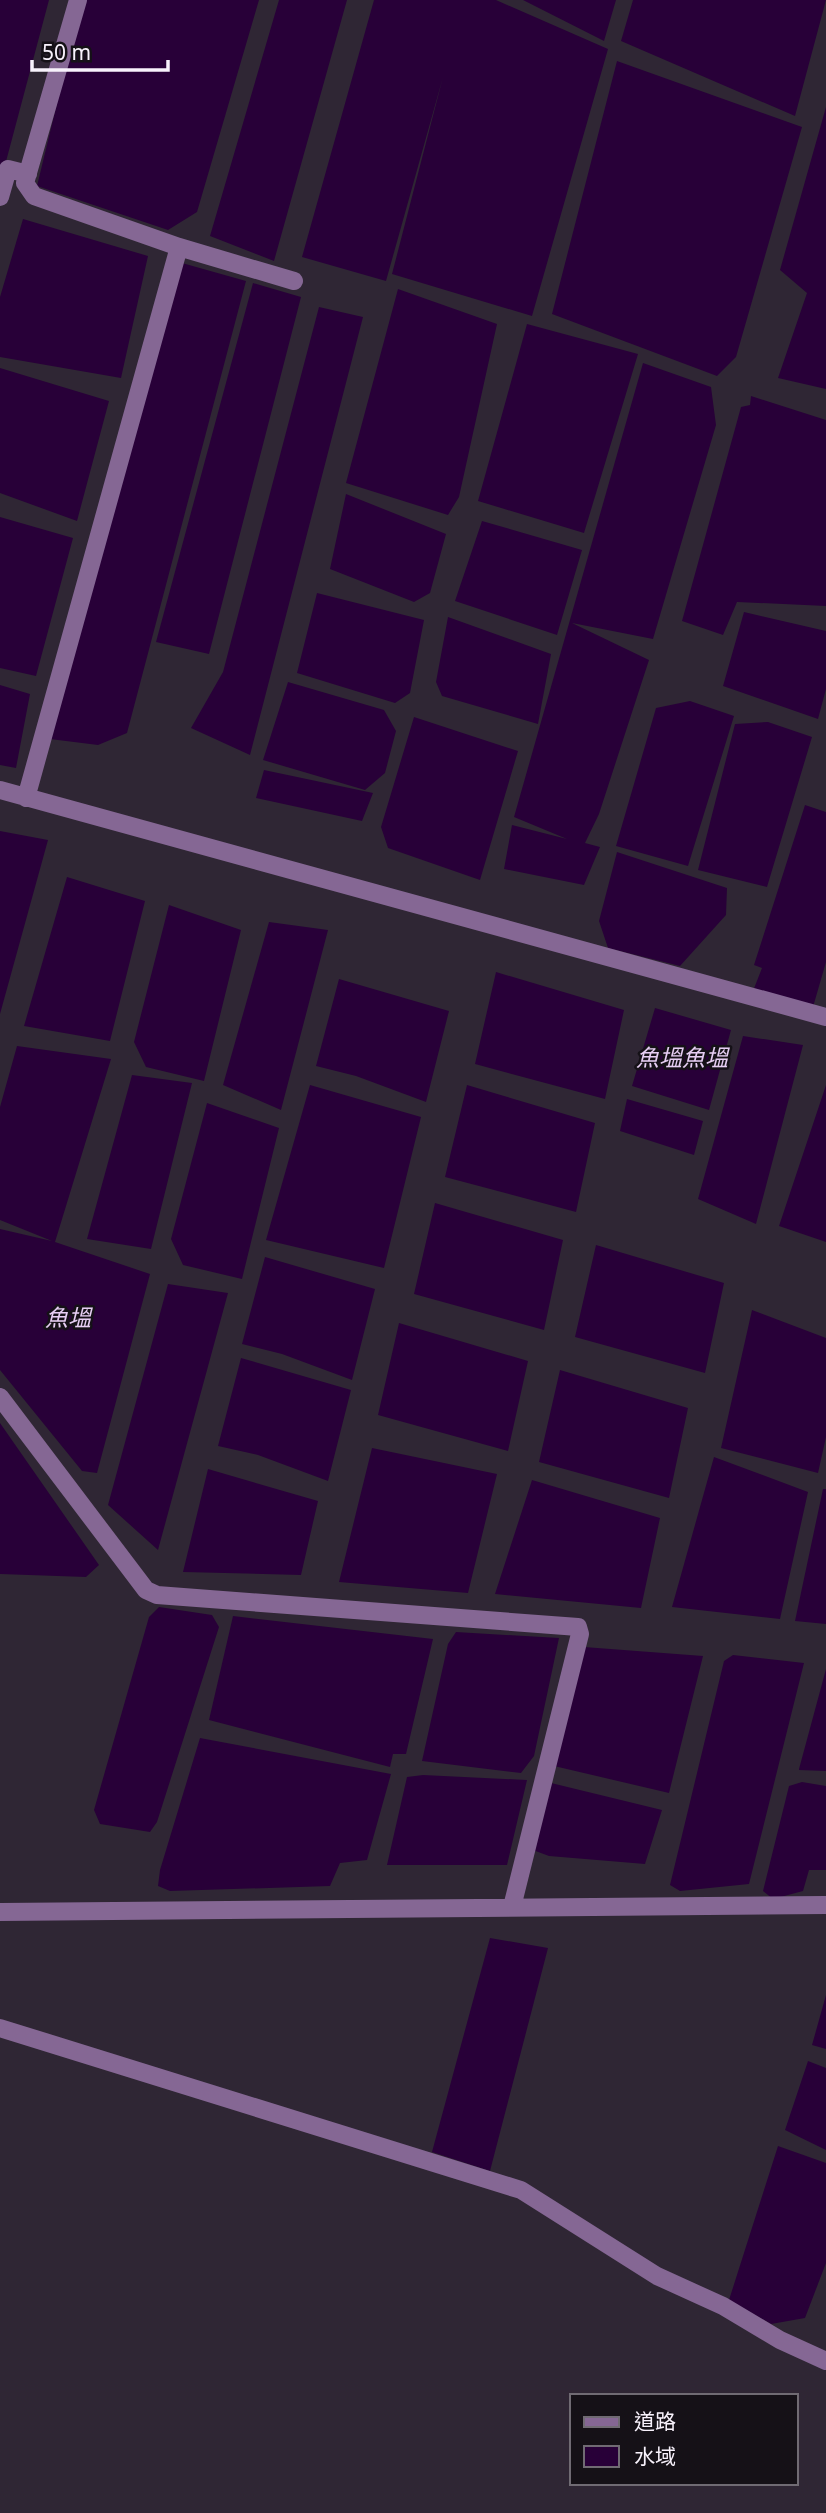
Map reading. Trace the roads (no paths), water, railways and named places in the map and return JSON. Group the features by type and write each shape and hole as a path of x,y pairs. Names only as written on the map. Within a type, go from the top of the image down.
{"street":[{"path":"78,0 25,183 34,196 179,247 294,281"},
{"path":"0,197 8,169 28,174"},
{"path":"26,798 179,247"},
{"path":"0,790 826,1017"},
{"path":"0,1397 146,1590 158,1595 578,1627 580,1634 512,1907"},
{"path":"0,1912 826,1905"},
{"path":"0,2028 521,2190 657,2276 723,2306 779,2340 826,2361"}],"water":[{"path":"0,0 49,0 0,184"},
{"path":"82,0 259,0 197,212 168,230 37,186"},
{"path":"279,0 347,0 274,261 210,236"},
{"path":"374,0 496,0 608,49 532,316 392,274 443,77 386,281 302,257"},
{"path":"523,0 616,0 604,41"},
{"path":"633,0 826,0 795,116 621,41"},
{"path":"617,61 802,127 736,357 717,376 552,314"},
{"path":"826,107 826,389 778,378 807,293 780,270"},
{"path":"23,219 148,256 121,378 0,357 0,297"},
{"path":"182,263 246,281 127,733 98,745 50,739"},
{"path":"253,283 301,297 209,654 156,642"},
{"path":"398,289 497,324 459,497 448,515 346,483"},
{"path":"319,307 363,317 250,755 191,728 223,672"},
{"path":"527,324 638,354 584,533 478,501"},
{"path":"643,363 711,387 716,425 653,639 572,623 649,660 599,814 585,843 600,847 584,885 504,869 512,825 567,839 514,817"},
{"path":"0,368 109,401 77,521 0,493"},
{"path":"751,396 826,420 826,606 737,602 723,635 682,621 741,407 750,405"},
{"path":"346,494 446,534 430,593 414,602 330,569"},
{"path":"0,517 73,538 36,676 0,668"},
{"path":"482,521 582,550 557,635 455,601"},
{"path":"317,593 424,620 410,693 395,703 297,673"},
{"path":"744,612 826,631 826,689 818,719 723,686"},
{"path":"448,617 551,654 538,724 442,696 436,682"},
{"path":"288,682 384,710 396,731 385,773 365,790 263,760"},
{"path":"0,685 30,694 16,768 0,765"},
{"path":"690,701 734,716 688,866 616,846 656,708"},
{"path":"414,717 518,751 480,880 388,848 381,827"},
{"path":"768,722 812,737 767,887 698,870 735,724"},
{"path":"264,770 373,793 362,821 256,798"},
{"path":"805,805 826,812 826,962 813,1007 753,991 762,968 754,965"},
{"path":"0,831 48,840 0,1014"},
{"path":"617,852 727,888 726,915 680,966 608,948 599,921"},
{"path":"67,877 145,901 110,1041 24,1026"},
{"path":"169,905 241,930 204,1081 146,1067 134,1042"},
{"path":"269,922 328,930 281,1110 223,1085"},
{"path":"496,972 624,1010 605,1099 475,1064"},
{"path":"339,979 449,1011 426,1102 356,1076 316,1066"},
{"name":"魚塭魚塭","path":"655,1008 731,1030 709,1110 632,1086"},
{"path":"743,1036 803,1045 756,1224 698,1199"},
{"name":"魚塭","path":"17,1046 111,1059 55,1242 150,1274 97,1473 82,1471 0,1370 0,1229 52,1241 0,1220 0,1107"},
{"path":"132,1075 192,1083 151,1249 87,1239"},
{"path":"310,1085 421,1117 384,1268 266,1240"},
{"path":"467,1085 595,1123 576,1212 445,1177"},
{"path":"826,1085 826,1242 779,1226"},
{"path":"627,1099 703,1121 694,1155 620,1131"},
{"path":"207,1103 279,1128 242,1279 183,1265 171,1239"},
{"path":"435,1203 563,1240 544,1330 414,1294"},
{"path":"596,1245 724,1283 705,1373 575,1337"},
{"path":"265,1257 375,1289 352,1380 282,1354 242,1344"},
{"name":"魚塭","path":"168,1284 228,1293 158,1550 108,1505"},
{"path":"752,1310 826,1338 826,1437 818,1473 721,1448"},
{"path":"399,1323 528,1361 508,1451 378,1415"},
{"path":"241,1358 351,1390 328,1481 258,1455 218,1446"},
{"path":"560,1370 688,1408 669,1498 539,1462"},
{"path":"0,1423 99,1565 86,1577 0,1574"},
{"path":"372,1448 497,1474 468,1593 339,1582"},
{"path":"714,1457 808,1492 780,1619 672,1607"},
{"path":"208,1469 318,1501 301,1575 183,1572"},
{"path":"532,1480 660,1518 641,1608 495,1594"},
{"path":"823,1489 826,1489 826,1624 795,1621"},
{"path":"159,1607 212,1615 219,1627 157,1822 150,1832 100,1824 94,1810 149,1617"},
{"path":"233,1616 433,1639 406,1754 393,1754 390,1767 209,1720"},
{"path":"456,1632 559,1638 534,1756 521,1773 422,1761 448,1644"},
{"path":"584,1647 703,1656 669,1793 554,1766"},
{"path":"733,1655 804,1663 749,1884 680,1891 670,1885 724,1661"},
{"path":"826,1669 826,1771 799,1770 799,1769"},
{"path":"200,1738 391,1774 367,1860 340,1863 330,1886 170,1891 158,1886 160,1870"},
{"path":"423,1775 527,1780 507,1865 387,1865 407,1777"},
{"path":"547,1782 662,1810 645,1864 549,1856 530,1849"},
{"path":"802,1782 826,1786 826,1870 809,1870 803,1891 773,1899 763,1891 789,1786"},
{"path":"490,1938 548,1948 490,2171 432,2152"},
{"path":"826,1995 826,2049 812,2045"},
{"path":"808,2061 826,2068 826,2150 785,2130"},
{"path":"778,2146 826,2163 826,2263 805,2318 771,2324 729,2300"}]}
